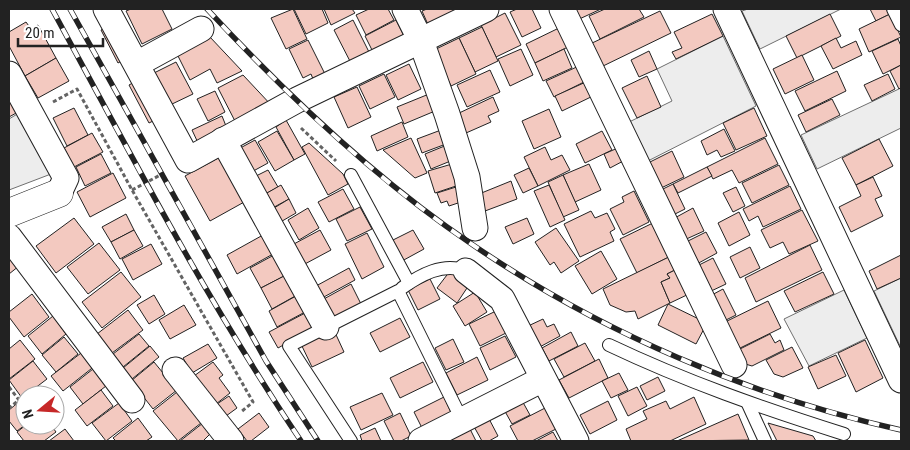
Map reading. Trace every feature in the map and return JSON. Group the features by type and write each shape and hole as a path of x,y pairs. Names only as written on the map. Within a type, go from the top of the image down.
{"street":[{"path":"106,9 188,160 280,109 486,9"},
{"path":"405,9 421,41 448,114 467,177 475,228"},
{"path":"562,9 734,365"},
{"path":"726,9 901,380"},
{"path":"137,64 201,29"},
{"path":"9,74 66,178 59,193 9,213"},
{"path":"223,140 326,327"},
{"path":"9,237 132,400"},
{"path":"466,271 502,299 576,441"},
{"path":"175,370 226,434"},
{"path":"421,441 543,379"}],"lane":[{"path":"893,9 901,25"},
{"path":"351,175 408,283"},
{"path":"351,441 289,346 443,266 466,271"},
{"path":"398,291 462,420"},
{"path":"609,345 664,371 748,404 844,434"},
{"path":"748,404 765,441"}],"path":[{"path":"30,113 77,89 132,190 253,402 226,434"},
{"path":"280,109 351,175"},
{"path":"132,190 188,160"},
{"path":"9,386 19,400 9,408"}],"shaded area":[{"path":"748,9 841,9 760,49 742,11"},
{"path":"723,36 756,106 642,164 623,125 672,101 657,69"},
{"path":"901,88 901,128 817,169 801,135"},
{"path":"19,113 51,174 9,190 9,119"},
{"path":"901,278 901,348 874,291"},
{"path":"844,290 867,338 809,366 784,319"}],"building":[{"path":"131,9 162,9 172,29 142,44 126,11"},
{"path":"293,9 307,39 286,49 271,18"},
{"path":"294,9 322,9 328,23 306,34"},
{"path":"324,9 352,9 355,13 331,25"},
{"path":"369,9 388,9 394,20 366,35 356,15"},
{"path":"427,9 471,9 430,29 422,11"},
{"path":"517,9 532,9 541,28 522,37 510,12"},
{"path":"569,9 601,9 575,21"},
{"path":"605,9 639,9 644,17 600,39 589,16"},
{"path":"870,9 888,9 890,14 876,21"},
{"path":"660,11 671,33 601,67 590,44"},
{"path":"505,13 521,45 496,57 481,25"},
{"path":"712,14 723,36 676,59 672,52 682,48 674,32"},
{"path":"830,14 841,36 797,58 786,36"},
{"path":"890,14 901,37 869,52 859,29"},
{"path":"353,20 373,60 354,69 334,30"},
{"path":"396,20 407,42 376,58 365,36"},
{"path":"26,22 31,29 38,25 56,58 25,76 9,46 9,32"},
{"path":"108,26 125,59 118,63 101,30"},
{"path":"482,27 498,61 475,72 459,38"},
{"path":"561,27 570,46 535,63 526,44"},
{"path":"209,36 242,71 217,83 210,69 190,80 176,52"},
{"path":"459,38 476,74 451,86 434,50"},
{"path":"836,38 841,48 856,41 862,55 833,69 821,46"},
{"path":"898,39 901,46 901,65 883,74 872,51"},
{"path":"308,40 327,78 315,84 311,74 303,78 289,49"},
{"path":"521,49 533,75 510,86 498,59"},
{"path":"564,49 572,68 543,81 535,63"},
{"path":"649,51 657,69 639,77 631,60"},
{"path":"802,55 814,80 785,94 773,69"},
{"path":"56,58 69,81 38,98 25,76"},
{"path":"176,62 193,94 170,105 154,73"},
{"path":"409,64 421,89 398,100 386,75"},
{"path":"581,65 588,80 554,97 546,81"},
{"path":"901,65 901,87 899,89 890,71"},
{"path":"490,70 500,92 467,107 457,85"},
{"path":"837,71 846,91 805,111 795,91"},
{"path":"384,74 395,97 370,109 359,86"},
{"path":"888,74 895,89 872,101 864,85"},
{"path":"243,75 273,107 237,125 218,88"},
{"path":"647,76 661,107 637,118 622,88"},
{"path":"138,80 159,118 149,123 129,85"},
{"path":"588,81 595,95 562,111 555,96"},
{"path":"357,87 371,117 348,128 334,97"},
{"path":"215,91 225,112 208,121 197,99"},
{"path":"429,94 435,111 404,124 397,107"},
{"path":"9,95 18,112 9,117"},
{"path":"493,97 499,111 488,116 491,122 466,133 457,114"},
{"path":"832,99 840,115 806,132 798,115"},
{"path":"74,108 88,135 67,146 53,118"},
{"path":"754,108 767,136 736,150 723,123"},
{"path":"549,109 561,137 534,149 522,121"},
{"path":"222,116 228,131 199,145 192,130"},
{"path":"286,120 305,154 294,160 276,127"},
{"path":"402,122 408,137 377,151 371,136"},
{"path":"724,129 735,151 721,157 717,150 707,155 701,141"},
{"path":"441,130 446,144 422,153 417,139"},
{"path":"277,131 294,160 275,171 258,142"},
{"path":"602,131 612,150 585,163 576,144"},
{"path":"92,133 103,152 74,167 64,148"},
{"path":"411,138 427,173 415,178 383,150"},
{"path":"765,138 778,164 739,183 732,170 713,179 707,167"},
{"path":"879,139 893,166 856,185 842,158"},
{"path":"255,140 268,163 246,175 233,152"},
{"path":"309,143 343,174 348,184 328,195 302,147"},
{"path":"447,145 453,160 431,169 425,154"},
{"path":"545,147 551,160 562,155 570,170 538,186 524,157"},
{"path":"620,147 627,159 610,168 604,154"},
{"path":"672,151 684,177 659,189 646,164"},
{"path":"101,154 111,173 85,186 76,167"},
{"path":"222,156 246,201 210,221 185,176"},
{"path":"452,164 459,185 435,193 428,171"},
{"path":"589,164 601,190 575,202 563,175"},
{"path":"779,165 789,185 752,203 742,183"},
{"path":"707,167 712,176 678,193 673,184"},
{"path":"529,168 538,186 523,193 514,175"},
{"path":"268,170 278,187 260,197 250,179"},
{"path":"113,173 126,198 90,217 77,192"},
{"path":"563,175 579,210 563,217 548,182"},
{"path":"873,177 882,196 875,199 883,216 851,232 839,207 861,196 856,185"},
{"path":"511,181 517,199 485,211 479,194"},
{"path":"673,184 685,209 669,217 657,192"},
{"path":"281,185 289,199 267,211 260,197"},
{"path":"549,185 565,220 550,227 534,191"},
{"path":"790,186 801,209 763,227 758,216 749,221 743,209"},
{"path":"456,187 461,202 449,206 447,201 441,203 437,193"},
{"path":"736,187 745,206 733,212 723,193"},
{"path":"343,189 354,209 329,222 318,202"},
{"path":"634,191 649,222 623,235 610,209 624,202 622,197"},
{"path":"289,199 296,213 277,224 269,211"},
{"path":"360,207 372,229 347,241 336,219"},
{"path":"308,208 319,228 299,240 288,220"},
{"path":"693,208 704,231 682,241 671,220"},
{"path":"802,210 818,241 789,254 783,242 770,248 761,230"},
{"path":"591,211 595,218 607,213 615,229 610,232 614,241 580,257 564,224"},
{"path":"739,212 750,235 729,246 718,223"},
{"path":"126,214 134,230 111,242 102,227"},
{"path":"74,218 94,244 56,273 36,246"},
{"path":"527,218 534,234 513,244 505,227"},
{"path":"657,221 673,255 637,273 620,239"},
{"path":"556,228 579,261 561,273 554,262 550,265 535,242"},
{"path":"134,230 143,246 120,259 111,242"},
{"path":"320,230 331,250 303,265 292,245"},
{"path":"413,230 424,249 402,261 391,241"},
{"path":"706,232 717,253 695,265 684,243"},
{"path":"367,233 384,267 362,279 345,244"},
{"path":"263,235 273,254 237,274 227,255"},
{"path":"99,243 120,270 88,294 67,267"},
{"path":"151,244 162,264 133,280 122,259"},
{"path":"810,245 822,270 756,302 745,278"},
{"path":"750,247 760,268 740,278 730,257"},
{"path":"601,251 617,279 592,294 575,266"},
{"path":"9,252 19,266 9,274"},
{"path":"274,255 286,275 261,288 250,268"},
{"path":"673,255 679,268 667,274 670,278 661,282 670,303 638,319 635,311 626,312 610,305 603,289"},
{"path":"901,255 901,278 877,289 869,271"},
{"path":"713,258 726,284 707,293 695,267"},
{"path":"349,268 355,280 322,298 316,286"},
{"path":"679,268 691,293 670,303 661,282 670,278 667,274"},
{"path":"450,271 469,285 457,303 437,288"},
{"path":"121,272 141,297 102,328 82,302"},
{"path":"823,272 834,294 795,312 784,291"},
{"path":"286,275 297,295 272,309 261,288"},
{"path":"430,279 440,299 418,310 408,290"},
{"path":"351,284 361,304 332,320 322,300"},
{"path":"723,289 736,315 720,323 708,297"},
{"path":"475,292 487,312 465,326 453,306"},
{"path":"32,294 49,317 24,337 9,317 9,312"},
{"path":"154,295 165,314 149,324 137,305"},
{"path":"296,296 305,312 277,327 269,311"},
{"path":"768,301 781,328 734,351 721,324"},
{"path":"668,304 707,323 696,344 658,325"},
{"path":"184,305 196,325 170,339 159,320"},
{"path":"128,310 143,330 112,353 97,334"},
{"path":"496,311 506,333 480,346 469,324"},
{"path":"307,312 316,327 278,348 269,332"},
{"path":"53,316 66,334 42,354 28,336"},
{"path":"400,318 410,337 380,352 370,333"},
{"path":"543,319 547,327 554,324 560,336 536,349 526,327"},
{"path":"332,326 344,352 312,367 300,342"},
{"path":"571,332 578,346 549,361 542,348"},
{"path":"139,334 149,346 123,367 113,354"},
{"path":"770,334 775,343 780,340 784,350 752,366 742,363 736,351"},
{"path":"505,336 516,357 490,370 480,348"},
{"path":"64,337 78,354 56,372 42,355"},
{"path":"453,339 464,362 446,370 435,348"},
{"path":"20,340 35,359 9,379 9,349"},
{"path":"865,340 883,378 856,392 838,353"},
{"path":"585,343 595,361 564,377 554,359"},
{"path":"208,344 217,358 192,373 183,358"},
{"path":"150,346 159,357 132,379 123,368"},
{"path":"792,347 803,368 783,377 774,374 766,360"},
{"path":"85,350 96,365 65,389 65,385 58,385 51,376"},
{"path":"836,355 846,376 818,389 808,367"},
{"path":"477,357 488,380 457,395 446,373"},
{"path":"599,359 608,378 569,398 559,380"},
{"path":"33,361 47,379 39,385 15,385 15,388 9,380"},
{"path":"154,362 177,390 153,409 131,381"},
{"path":"213,362 223,375 219,378 230,393 216,404 194,376"},
{"path":"423,362 433,382 400,398 390,378"},
{"path":"93,369 106,386 83,404 70,387"},
{"path":"619,373 628,390 611,398 602,381"},
{"path":"658,377 665,391 647,400 640,386"},
{"path":"637,387 647,406 628,416 618,396"},
{"path":"101,390 113,406 87,426 75,410"},
{"path":"177,392 201,423 178,441 153,411"},
{"path":"382,393 393,415 361,430 350,407"},
{"path":"229,396 237,408 226,416 217,404"},
{"path":"444,397 454,419 425,434 414,412"},
{"path":"520,397 530,415 512,424 502,406"},
{"path":"694,397 706,424 670,441 631,441 626,429 647,419 643,411 666,401 670,409"},
{"path":"608,401 617,420 590,434 580,415"},
{"path":"119,403 132,421 106,441 92,423"},
{"path":"15,405 15,428 9,421 9,410"},
{"path":"547,407 558,428 532,441 518,441 510,426"},
{"path":"259,413 269,427 251,441 247,441 238,429"},
{"path":"400,413 411,436 401,441 394,441 384,421"},
{"path":"738,414 749,440 677,441"},
{"path":"487,415 498,436 489,441 482,441 472,423"},
{"path":"138,418 152,437 146,441 116,441 113,438"},
{"path":"203,423 211,433 203,441 180,441"},
{"path":"768,423 813,436 816,441 777,441"},
{"path":"468,425 476,441 446,441"},
{"path":"375,428 381,441 362,441 360,435"},
{"path":"65,429 74,441 49,441 57,435 65,435"},
{"path":"553,432 558,441 536,441"},
{"path":"19,435 52,435 44,441 24,441"}],"railway":[{"path":"52,9 202,282 301,441"},
{"path":"70,9 266,361 318,441"},
{"path":"207,9 300,104 367,164 437,219 522,277 573,306 678,358 788,399 844,416 901,430"}]}
